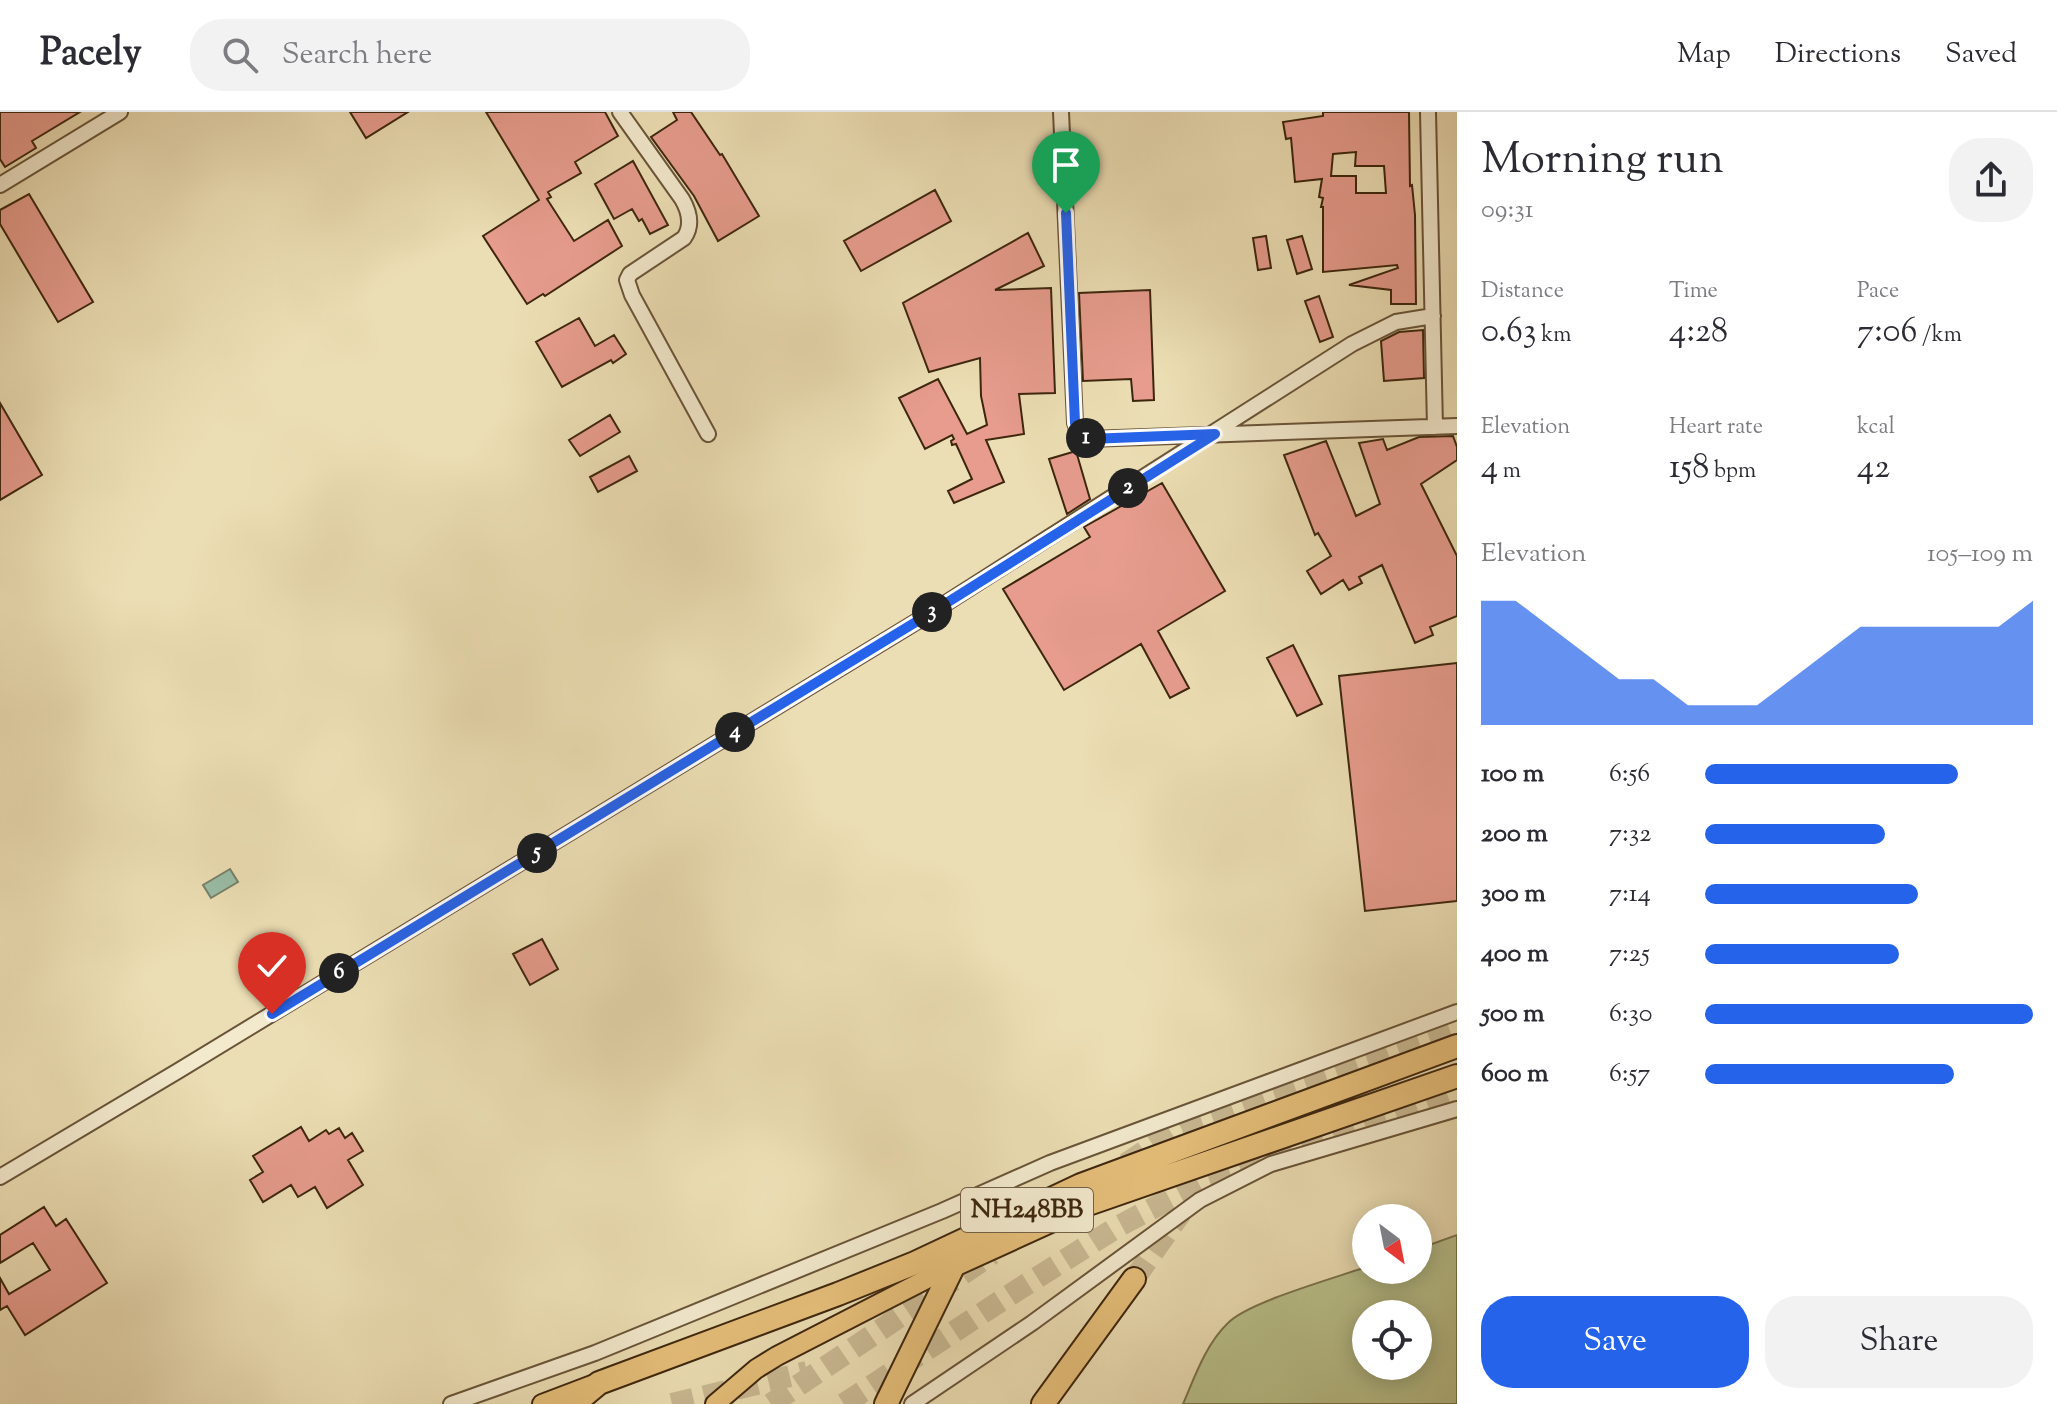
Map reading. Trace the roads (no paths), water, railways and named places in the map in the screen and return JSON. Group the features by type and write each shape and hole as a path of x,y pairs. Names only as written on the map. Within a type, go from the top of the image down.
{"highway":[{"name":"NH248BB","path":"599,1383 915,1263 1081,1185 1457,1046"},
{"name":"NH248BB","path":"886,1404 954,1265 1088,1204 1457,1076"},
{"path":"1043,1404 1134,1279"},
{"path":"574,1404 599,1383"}],"main road":[{"path":"715,1404 756,1369 777,1356 954,1265"},
{"path":"542,1404 599,1383"}],"street":[{"path":"0,185 120,112"},
{"path":"620,112 689,212 689,229 684,238 630,274 627,283 708,434"},
{"path":"1061,112 1075,423 1079,435 1089,439 1457,426"},
{"path":"1428,112 1435,427"},
{"path":"0,1177 888,639 1364,338 1396,322 1433,316"},
{"path":"451,1404 595,1353 942,1211 1050,1163 1457,1012"},
{"path":"912,1404 1032,1323 1200,1200 1271,1164 1457,1109"}],"tunnel":[{"path":"1126,1164 1181,1127 1457,1030"},
{"path":"844,1404 1119,1226 1206,1180 1457,1092"},
{"path":"1134,1279 1181,1213"},
{"path":"771,1404 992,1254"},
{"path":"672,1404 807,1372"}]}
